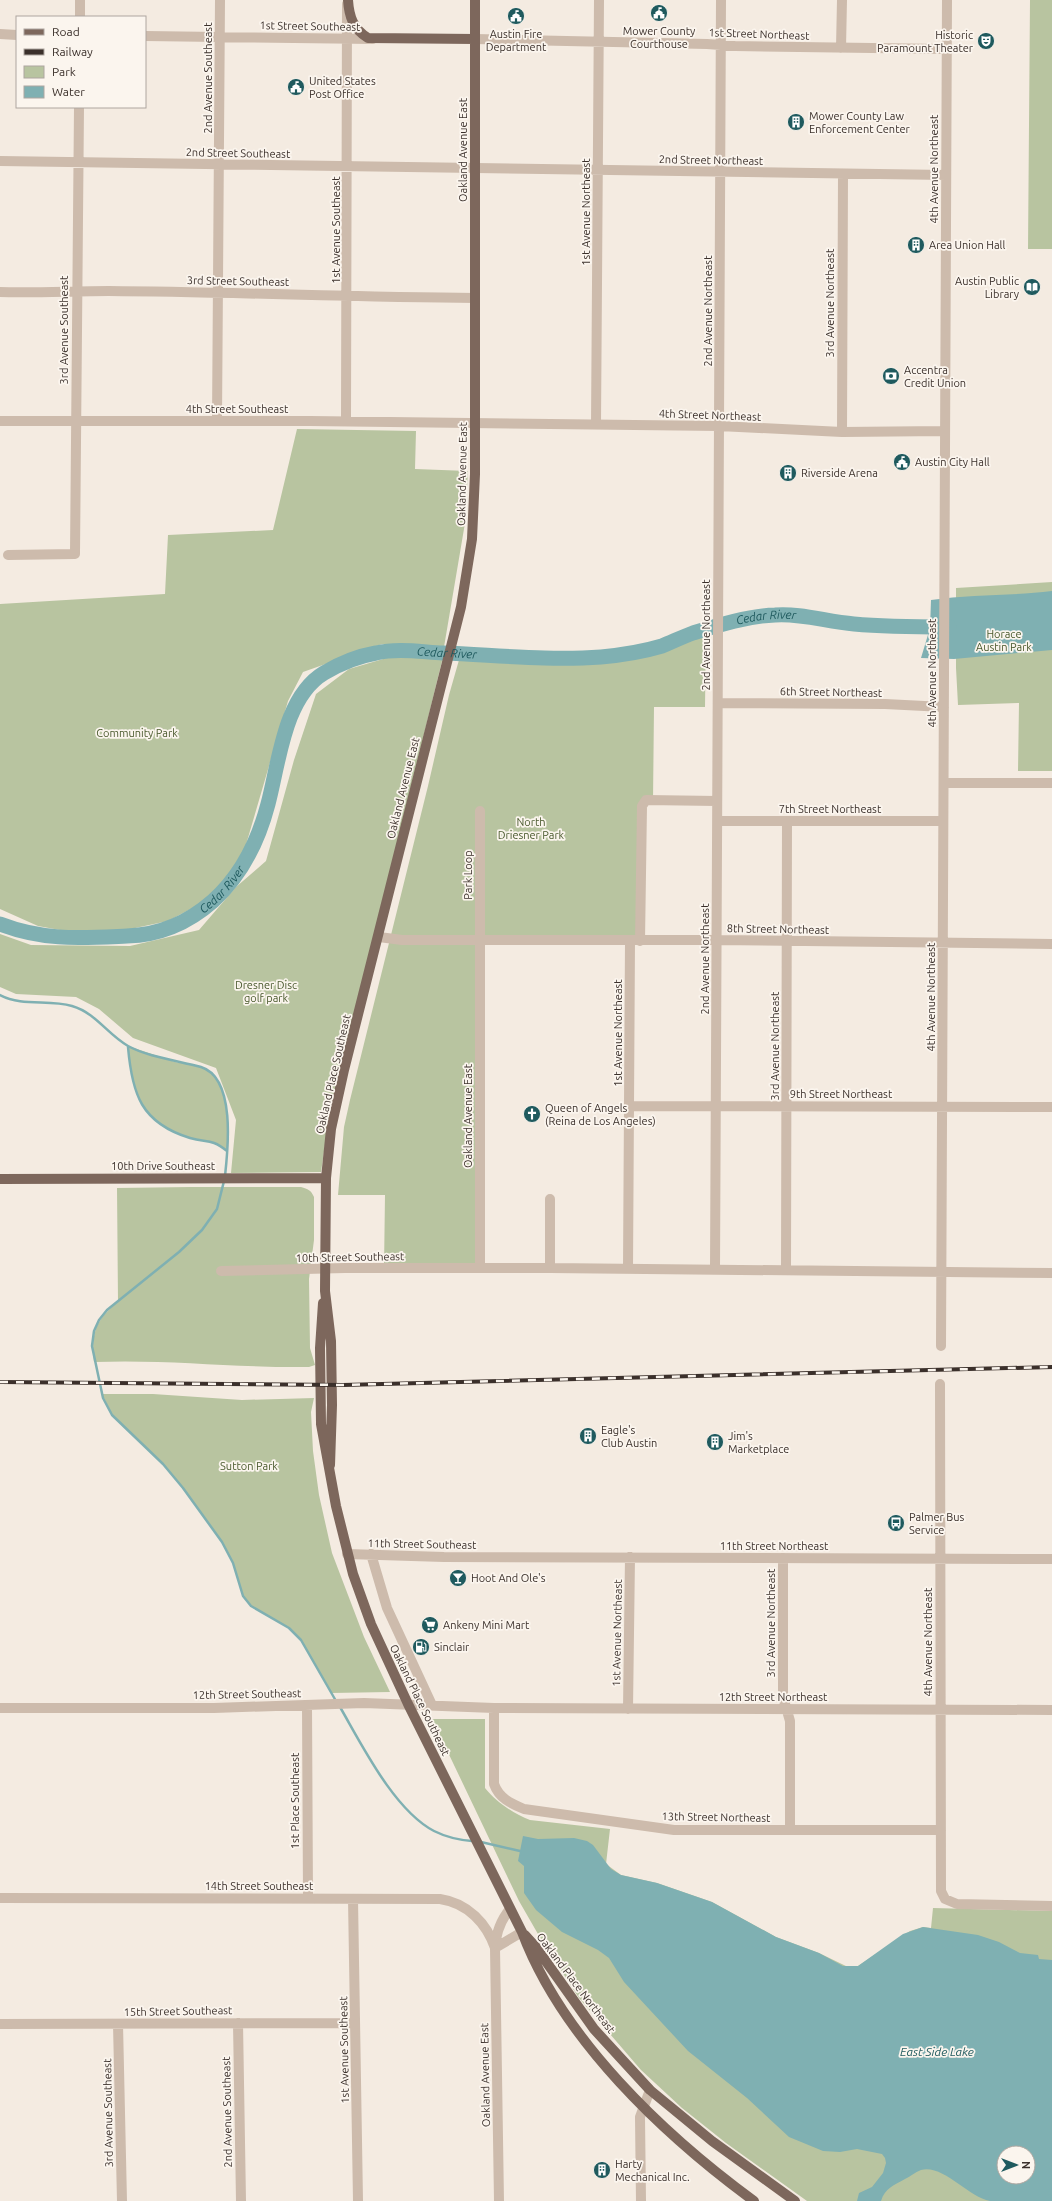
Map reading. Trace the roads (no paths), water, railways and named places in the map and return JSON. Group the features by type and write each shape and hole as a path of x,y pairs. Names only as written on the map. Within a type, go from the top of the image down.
{"main road":[{"path":"348,0 349,10 354,25 363,35 374,39"},
{"name":"Oakland Avenue East","path":"379,937 456,627 472,538 475,422 475,0"},
{"name":"1st Street Southeast","path":"374,39 475,39"},
{"name":"Oakland Place Southeast","path":"379,937 335,1111 326,1178 325,1291 320,1348 321,1424 347,1554 372,1624 408,1704 522,1932"},
{"name":"10th Drive Southeast","path":"0,1179 326,1178"},
{"name":"Oakland Place Northeast","path":"522,1932 535,1946 594,2029 650,2090 712,2141 793,2200"},
{"name":"Oakland Place Northeast","path":"522,1932 542,1976 565,2012 602,2060 643,2107 688,2150 754,2201"}],"street":[{"path":"80,0 80,16"},
{"name":"2nd Avenue Southeast","path":"217,421 220,0"},
{"name":"1st Avenue Southeast","path":"346,421 348,296 348,38 345,20 348,0"},
{"name":"1st Avenue Northeast","path":"596,425 599,0"},
{"name":"2nd Avenue Northeast","path":"715,1270 721,0"},
{"path":"841,48 842,0"},
{"name":"4th Avenue Northeast","path":"941,1346 947,0"},
{"path":"0,34 16,35"},
{"name":"1st Street Southeast","path":"146,36 374,39"},
{"name":"1st Street Northeast","path":"475,39 598,43 946,49"},
{"name":"3rd Avenue Southeast","path":"8,554 75,554 79,108"},
{"name":"2nd Street Southeast","path":"0,161 475,167"},
{"name":"2nd Street Northeast","path":"475,167 946,176"},
{"name":"3rd Avenue Northeast","path":"842,432 843,175"},
{"name":"3rd Street Southeast","path":"0,292 218,293 475,298"},
{"name":"4th Street Southeast","path":"0,421 475,422"},
{"name":"4th Street Northeast","path":"475,422 719,426 842,432 944,431"},
{"name":"6th Street Northeast","path":"718,703 886,704 944,707"},
{"path":"944,783 1052,783"},
{"name":"1st Avenue Northeast","path":"628,1269 629,1106 641,812 646,800 717,801"},
{"name":"Park Loop","path":"480,810 480,940"},
{"name":"7th Street Northeast","path":"718,820 943,821"},
{"name":"3rd Avenue Northeast","path":"786,1270 787,821"},
{"name":"8th Street Northeast","path":"379,937 402,940 717,940 943,944 1052,944"},
{"name":"Oakland Avenue East","path":"480,940 480,1268"},
{"name":"9th Street Northeast","path":"629,1106 1052,1108"},
{"path":"550,1199 550,1268"},
{"name":"10th Street Southeast","path":"221,1271 325,1268 550,1268 1052,1273"},
{"name":"4th Avenue Northeast","path":"940,1384 941,1884 945,1899 957,1904 1052,1906"},
{"name":"11th Street Southeast","path":"347,1554 496,1557"},
{"path":"370,1554 387,1608 432,1705"},
{"name":"11th Street Northeast","path":"496,1557 1052,1559"},
{"name":"1st Avenue Northeast","path":"628,1709 630,1557"},
{"name":"3rd Avenue Northeast","path":"783,1558 783,1696 790,1721 790,1830"},
{"name":"12th Street Southeast","path":"0,1708 214,1708 364,1703 494,1708"},
{"name":"1st Place Southeast","path":"307,1705 308,1898"},
{"name":"12th Street Northeast","path":"494,1708 1052,1710"},
{"name":"13th Street Northeast","path":"494,1708 494,1784 497,1792 504,1799 524,1809 674,1830 941,1830"},
{"name":"14th Street Southeast","path":"0,1898 430,1899 451,1902 468,1910 478,1919 490,1935 495,1948"},
{"name":"1st Avenue Southeast","path":"354,1899 358,2201"},
{"name":"Oakland Avenue East","path":"499,2201 495,1948 501,1921 510,1910"},
{"path":"495,1948 522,1932"},
{"name":"2nd Avenue Southeast","path":"238,2023 241,2201"},
{"name":"15th Street Southeast","path":"0,2024 355,2023"},
{"name":"3rd Avenue Southeast","path":"118,2024 122,2201"},
{"path":"641,2201 640,2116 650,2090"}],"water":[{"path":"1052,591 1052,650 954,659 921,658 930,628 931,600"},
{"name":"East Side Lake","path":"523,1836 538,1839 574,1838 587,1841 593,1845 611,1869 621,1875 657,1883 712,1902 776,1937 819,1953 843,1966 858,1966 903,1934 923,1927 978,1935 999,1942 1020,1953 1038,1955 1039,1959 1052,1960 1052,2201 990,2201 973,2194 947,2176 929,2169 921,2170 894,2185 887,2190 881,2201 857,2201 859,2193 872,2187 883,2173 886,2163 882,2154 857,2149 840,2152 823,2151 789,2137 747,2098 688,2051 624,1982 609,1958 598,1950 562,1932 536,1910 524,1893 524,1866 518,1861"}],"waterway":[{"name":"Cedar River","path":"0,924 47,936 78,938 139,935 163,930 194,916 204,909 223,891 241,869 254,845 268,804 285,732 300,698 311,684 324,673 356,658 370,654 401,651 542,658 601,657 647,650 723,624 754,617 775,615 805,616 844,623 866,625 949,627"},
{"path":"0,995 18,1001 54,1003 72,1006 88,1014 114,1036 136,1050 154,1056 201,1067 212,1074 220,1085 225,1099 228,1133 225,1176"},
{"path":"128,1047 132,1079 136,1092 150,1115 160,1124 173,1132 190,1138 213,1142 227,1151"},
{"path":"224,1181 217,1209 202,1230 179,1252 107,1310 99,1320 94,1331 92,1346 103,1398 112,1415 163,1464 183,1488 222,1542 233,1563 243,1596 251,1606 289,1628 301,1640 336,1701"},
{"path":"340,1707 380,1775 392,1793 406,1808 419,1821 434,1831 453,1838 472,1841"},
{"path":"481,1842 520,1851"}],"railway":[{"path":"0,1382 343,1385 1052,1367"}],"place":[{"name":"Mower County Courthouse","path":"659,13"},
{"name":"Austin Fire Department","path":"516,16"},
{"name":"Historic Paramount Theater","path":"986,41"},
{"name":"United States Post Office","path":"296,87"},
{"name":"Mower County Law Enforcement Center","path":"796,122"},
{"name":"Area Union Hall","path":"916,245"},
{"name":"Austin Public Library","path":"1032,287"},
{"name":"Accentra Credit Union","path":"891,376"},
{"name":"Austin City Hall","path":"902,462"},
{"name":"Riverside Arena","path":"788,473"},
{"name":"Queen of Angels (Reina de Los Angeles)","path":"532,1114"},
{"name":"Eagle's Club Austin","path":"588,1436"},
{"name":"Jim's Marketplace","path":"715,1442"},
{"name":"Palmer Bus Service","path":"896,1523"},
{"name":"Hoot And Ole's","path":"458,1578"},
{"name":"Ankeny Mini Mart","path":"430,1625"},
{"name":"Sinclair","path":"421,1647"},
{"name":"Harty Mechanical Inc.","path":"602,2170"}],"park label":[{"name":"Horace Austin Park","path":"1004,640"},
{"name":"Community Park","path":"137,733"},
{"name":"North Driesner Park","path":"531,828"},
{"name":"Dresner Disc golf park","path":"266,991"},
{"name":"Sutton Park","path":"249,1466"}]}
